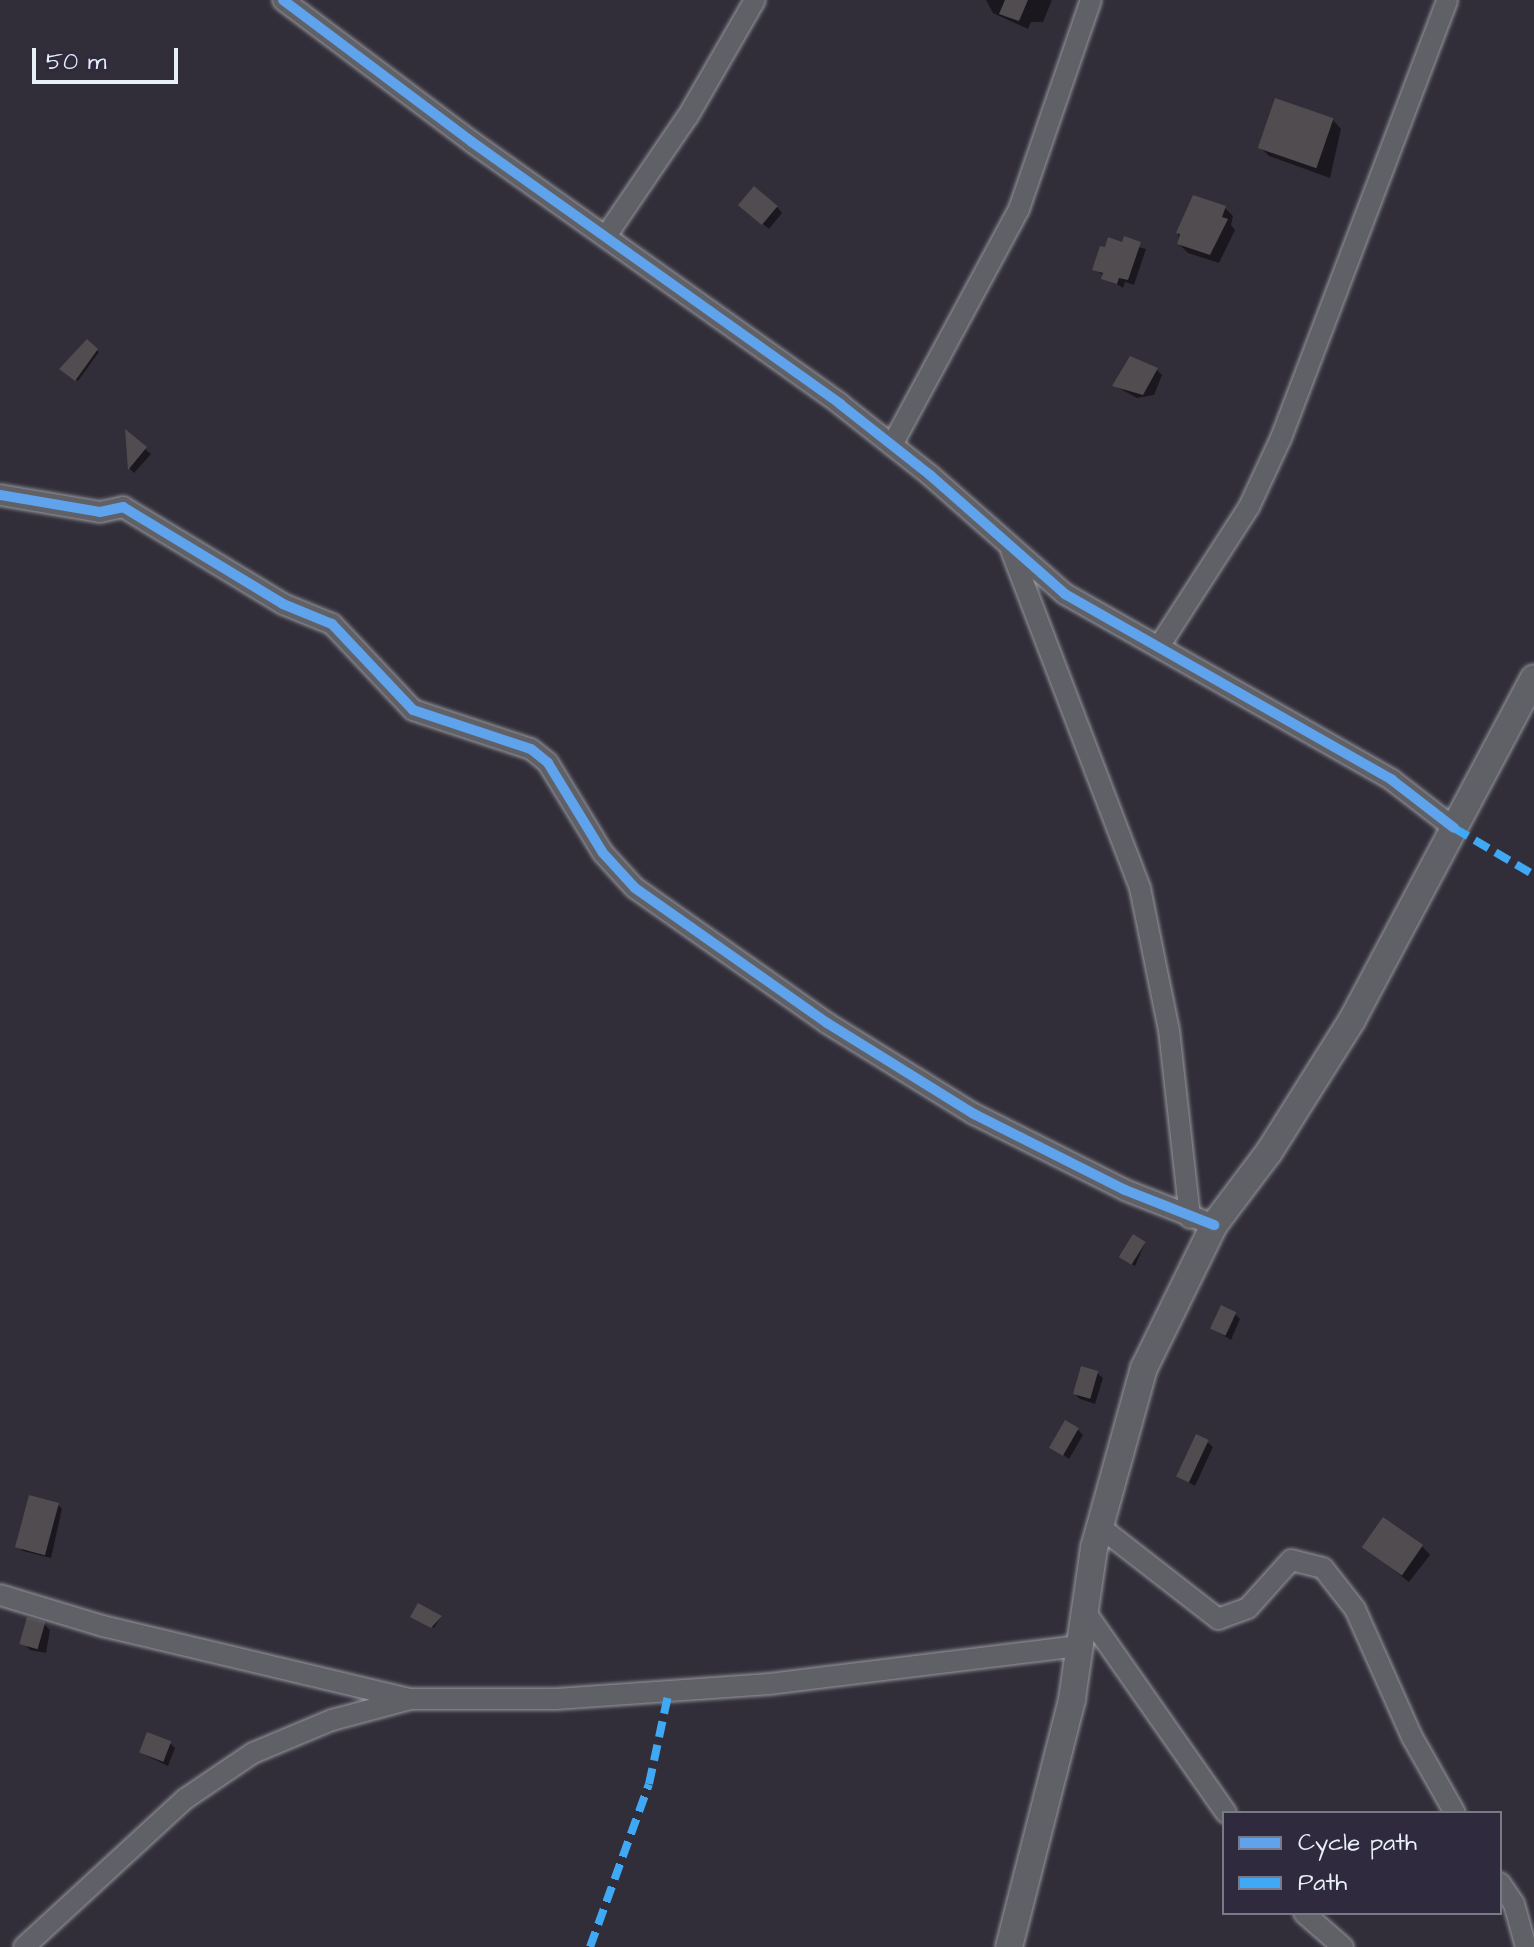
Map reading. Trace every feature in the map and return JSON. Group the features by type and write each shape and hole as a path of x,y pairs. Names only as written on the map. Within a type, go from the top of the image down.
{"street":[{"path":"283,0 892,445 1065,594 1160,645 1392,780 1454,828"},
{"path":"606,236 688,116 755,0"},
{"path":"892,445 1019,209 1091,0"},
{"path":"1160,645 1249,507 1281,438 1447,0"},
{"path":"0,495 100,512 123,507 283,604 332,624 413,710 531,749 548,763 603,853 635,888 814,1014 974,1114 1202,1222"},
{"path":"1010,547 1140,888 1167,1015 1202,1222"},
{"path":"1009,1947 1044,1822 1100,1527 1144,1368 1202,1222 1323,1068 1534,678"},
{"path":"1100,1527 1218,1619 1248,1608 1291,1560 1323,1568 1355,1609 1412,1737 1454,1811"},
{"path":"0,1595 162,1641 410,1699 556,1699 769,1684 1079,1646"},
{"path":"1084,1610 1225,1811"},
{"path":"24,1947 185,1799 253,1753 332,1720 410,1699"},
{"path":"1502,1886 1514,1904 1526,1947"},
{"path":"1306,1915 1343,1947"}],"building":[{"path":"1005,0 1028,0 1019,21 999,14"},
{"path":"1275,98 1334,118 1316,168 1258,148"},
{"path":"754,186 778,206 762,225 738,205"},
{"path":"1193,195 1226,206 1222,217 1228,219 1210,255 1177,244 1180,234 1176,233"},
{"path":"1124,236 1141,242 1128,280 1119,278 1117,284 1101,279 1103,273 1092,270 1100,246 1105,247 1108,237 1122,242"},
{"path":"87,339 98,349 75,381 59,369"},
{"path":"1130,356 1158,368 1143,395 1112,386"},
{"path":"125,429 147,447 128,470"},
{"path":"1133,1234 1146,1242 1131,1265 1119,1257"},
{"path":"1221,1305 1236,1312 1225,1336 1210,1329"},
{"path":"1081,1366 1098,1371 1090,1399 1073,1394"},
{"path":"1065,1420 1079,1428 1063,1456 1049,1448"},
{"path":"1196,1434 1209,1440 1189,1483 1176,1477"},
{"path":"29,1495 59,1503 45,1555 15,1547"},
{"path":"1383,1517 1423,1545 1402,1575 1362,1547"},
{"path":"418,1603 442,1616 431,1628 410,1617"},
{"path":"27,1617 45,1622 38,1649 19,1644"},
{"path":"147,1732 171,1741 163,1762 139,1753"}],"marked path":[{"path":"1454,828 1534,875"},
{"path":"590,1947 649,1784 669,1691"}],"cycle path":[{"path":"283,0 472,142 840,404 930,475 1065,594 1392,780 1454,828"},
{"path":"0,495 100,512 123,507 283,604 332,624 413,710 531,749 548,763 603,853 635,888 827,1023 974,1114 1125,1190 1214,1225"}]}
